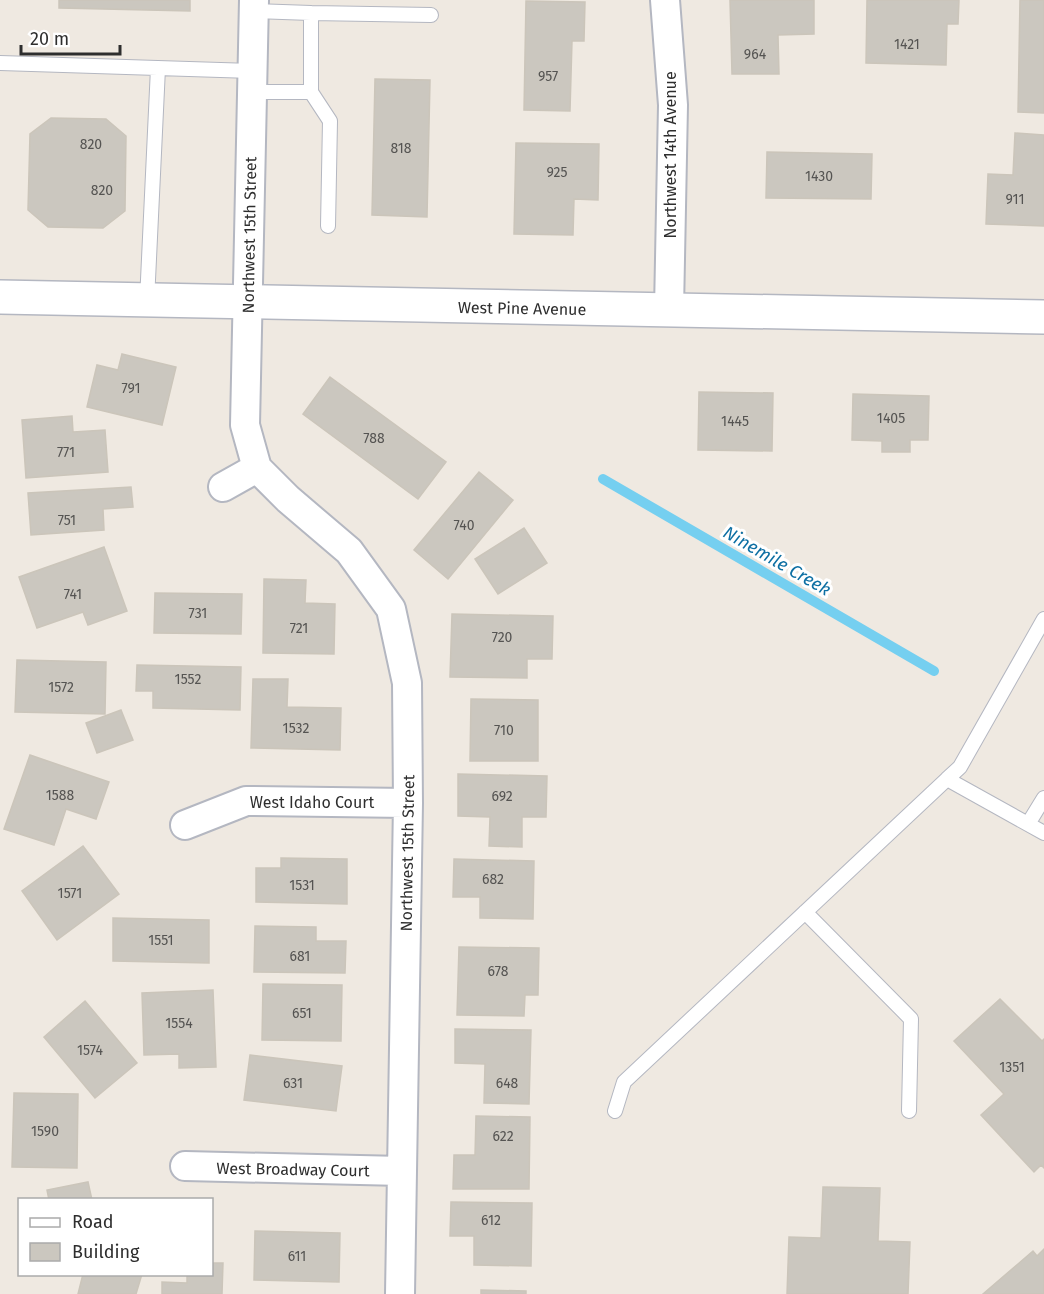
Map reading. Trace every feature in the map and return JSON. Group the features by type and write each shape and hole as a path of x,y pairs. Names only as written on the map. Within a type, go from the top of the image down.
{"street":[{"name":"Northwest 14th Avenue","path":"665,0 673,105 669,310"},
{"name":"Northwest 15th Street","path":"253,6 245,425 257,468 288,499 350,551 391,609 407,683 408,802 400,1294"},
{"name":"West Pine Avenue","path":"0,297 1044,317"},
{"path":"223,487 257,468"},
{"name":"West Idaho Court","path":"184,825 246,801 408,802"},
{"name":"West Broadway Court","path":"185,1166 402,1171"}],"lane":[{"path":"253,6 311,13 431,15"},
{"path":"311,13 311,92 330,121 328,226"},
{"path":"0,63 158,68 311,92"},
{"path":"147,301 158,68"},
{"path":"615,1111 624,1082 960,767 1044,619"},
{"path":"947,779 1044,833"},
{"path":"1028,824 1044,798"},
{"path":"805,912 911,1019 909,1111"}],"building":[{"path":"59,0 190,0 190,11 59,8"},
{"path":"730,0 814,0 814,34 778,35 779,74 732,74"},
{"path":"867,0 959,0 958,24 947,24 946,65 866,63"},
{"path":"1020,0 1044,0 1044,113 1018,112"},
{"path":"526,1 585,2 584,41 572,41 570,111 524,110"},
{"path":"375,79 430,80 427,217 372,215"},
{"path":"51,118 106,119 126,136 125,211 103,228 48,227 28,210 30,134"},
{"path":"1015,133 1044,135 1044,226 986,224 988,174 1013,175"},
{"path":"516,143 599,144 598,200 574,199 573,235 514,234"},
{"path":"767,152 872,154 871,199 766,198"},
{"path":"122,354 176,367 162,425 87,407 97,365 118,370"},
{"path":"330,377 446,462 418,499 303,414"},
{"path":"699,392 773,393 772,451 698,450"},
{"path":"853,394 929,396 928,440 910,440 910,452 882,452 882,441 852,440"},
{"path":"72,416 73,432 105,430 108,472 26,478 22,420"},
{"path":"479,472 513,500 448,579 414,550"},
{"path":"131,487 133,507 103,509 104,530 31,535 28,493"},
{"path":"524,528 547,563 498,594 475,559"},
{"path":"104,547 127,611 88,625 83,612 37,628 19,577"},
{"path":"264,579 306,580 305,603 335,604 334,654 263,653"},
{"path":"155,593 242,594 241,634 154,633"},
{"path":"452,614 553,616 552,659 527,659 527,678 450,677"},
{"path":"17,660 106,662 105,714 15,712"},
{"path":"137,665 241,667 240,710 153,708 153,691 136,691"},
{"path":"253,679 288,679 287,707 341,708 340,750 251,748"},
{"path":"471,699 538,700 538,761 470,761"},
{"path":"121,710 133,740 97,753 86,723"},
{"path":"30,755 109,782 96,819 66,809 54,845 4,829"},
{"path":"458,774 547,776 546,817 522,817 522,847 489,846 490,817 458,816"},
{"path":"83,846 119,894 57,940 22,891"},
{"path":"281,858 347,859 347,904 256,902 256,868 281,868"},
{"path":"454,859 534,861 533,919 480,918 480,897 453,897"},
{"path":"113,918 209,920 209,963 113,961"},
{"path":"255,926 316,927 316,941 346,941 345,973 254,972"},
{"path":"459,947 539,948 538,995 525,995 524,1016 457,1015"},
{"path":"263,984 342,985 341,1041 262,1040"},
{"path":"213,990 216,1067 179,1068 179,1054 144,1055 142,993"},
{"path":"1000,999 1042,1041 1044,1039 1044,1168 1041,1165 1034,1172 981,1115 1004,1094 954,1041"},
{"path":"85,1001 137,1063 95,1098 44,1037"},
{"path":"455,1029 531,1030 529,1104 484,1103 485,1064 455,1063"},
{"path":"250,1055 342,1066 336,1111 244,1100"},
{"path":"14,1093 78,1094 77,1168 12,1167"},
{"path":"476,1116 530,1117 529,1189 453,1189 454,1155 475,1155"},
{"path":"88,1182 92,1198 49,1198 47,1190"},
{"path":"823,1187 880,1188 878,1241 910,1242 908,1294 787,1294 789,1237 821,1238"},
{"path":"451,1202 532,1203 531,1266 474,1265 474,1236 450,1236"},
{"path":"255,1231 340,1233 339,1282 254,1280"},
{"path":"1044,1249 1044,1294 983,1294 1033,1251 1037,1256"},
{"path":"213,1263 223,1263 222,1294 162,1294 162,1282 187,1283 187,1276 213,1276"},
{"path":"82,1276 141,1276 136,1294 78,1294"},
{"path":"481,1290 526,1291 526,1294 481,1294"}],"waterway":[{"name":"Ninemile Creek","path":"603,479 934,671"}]}
